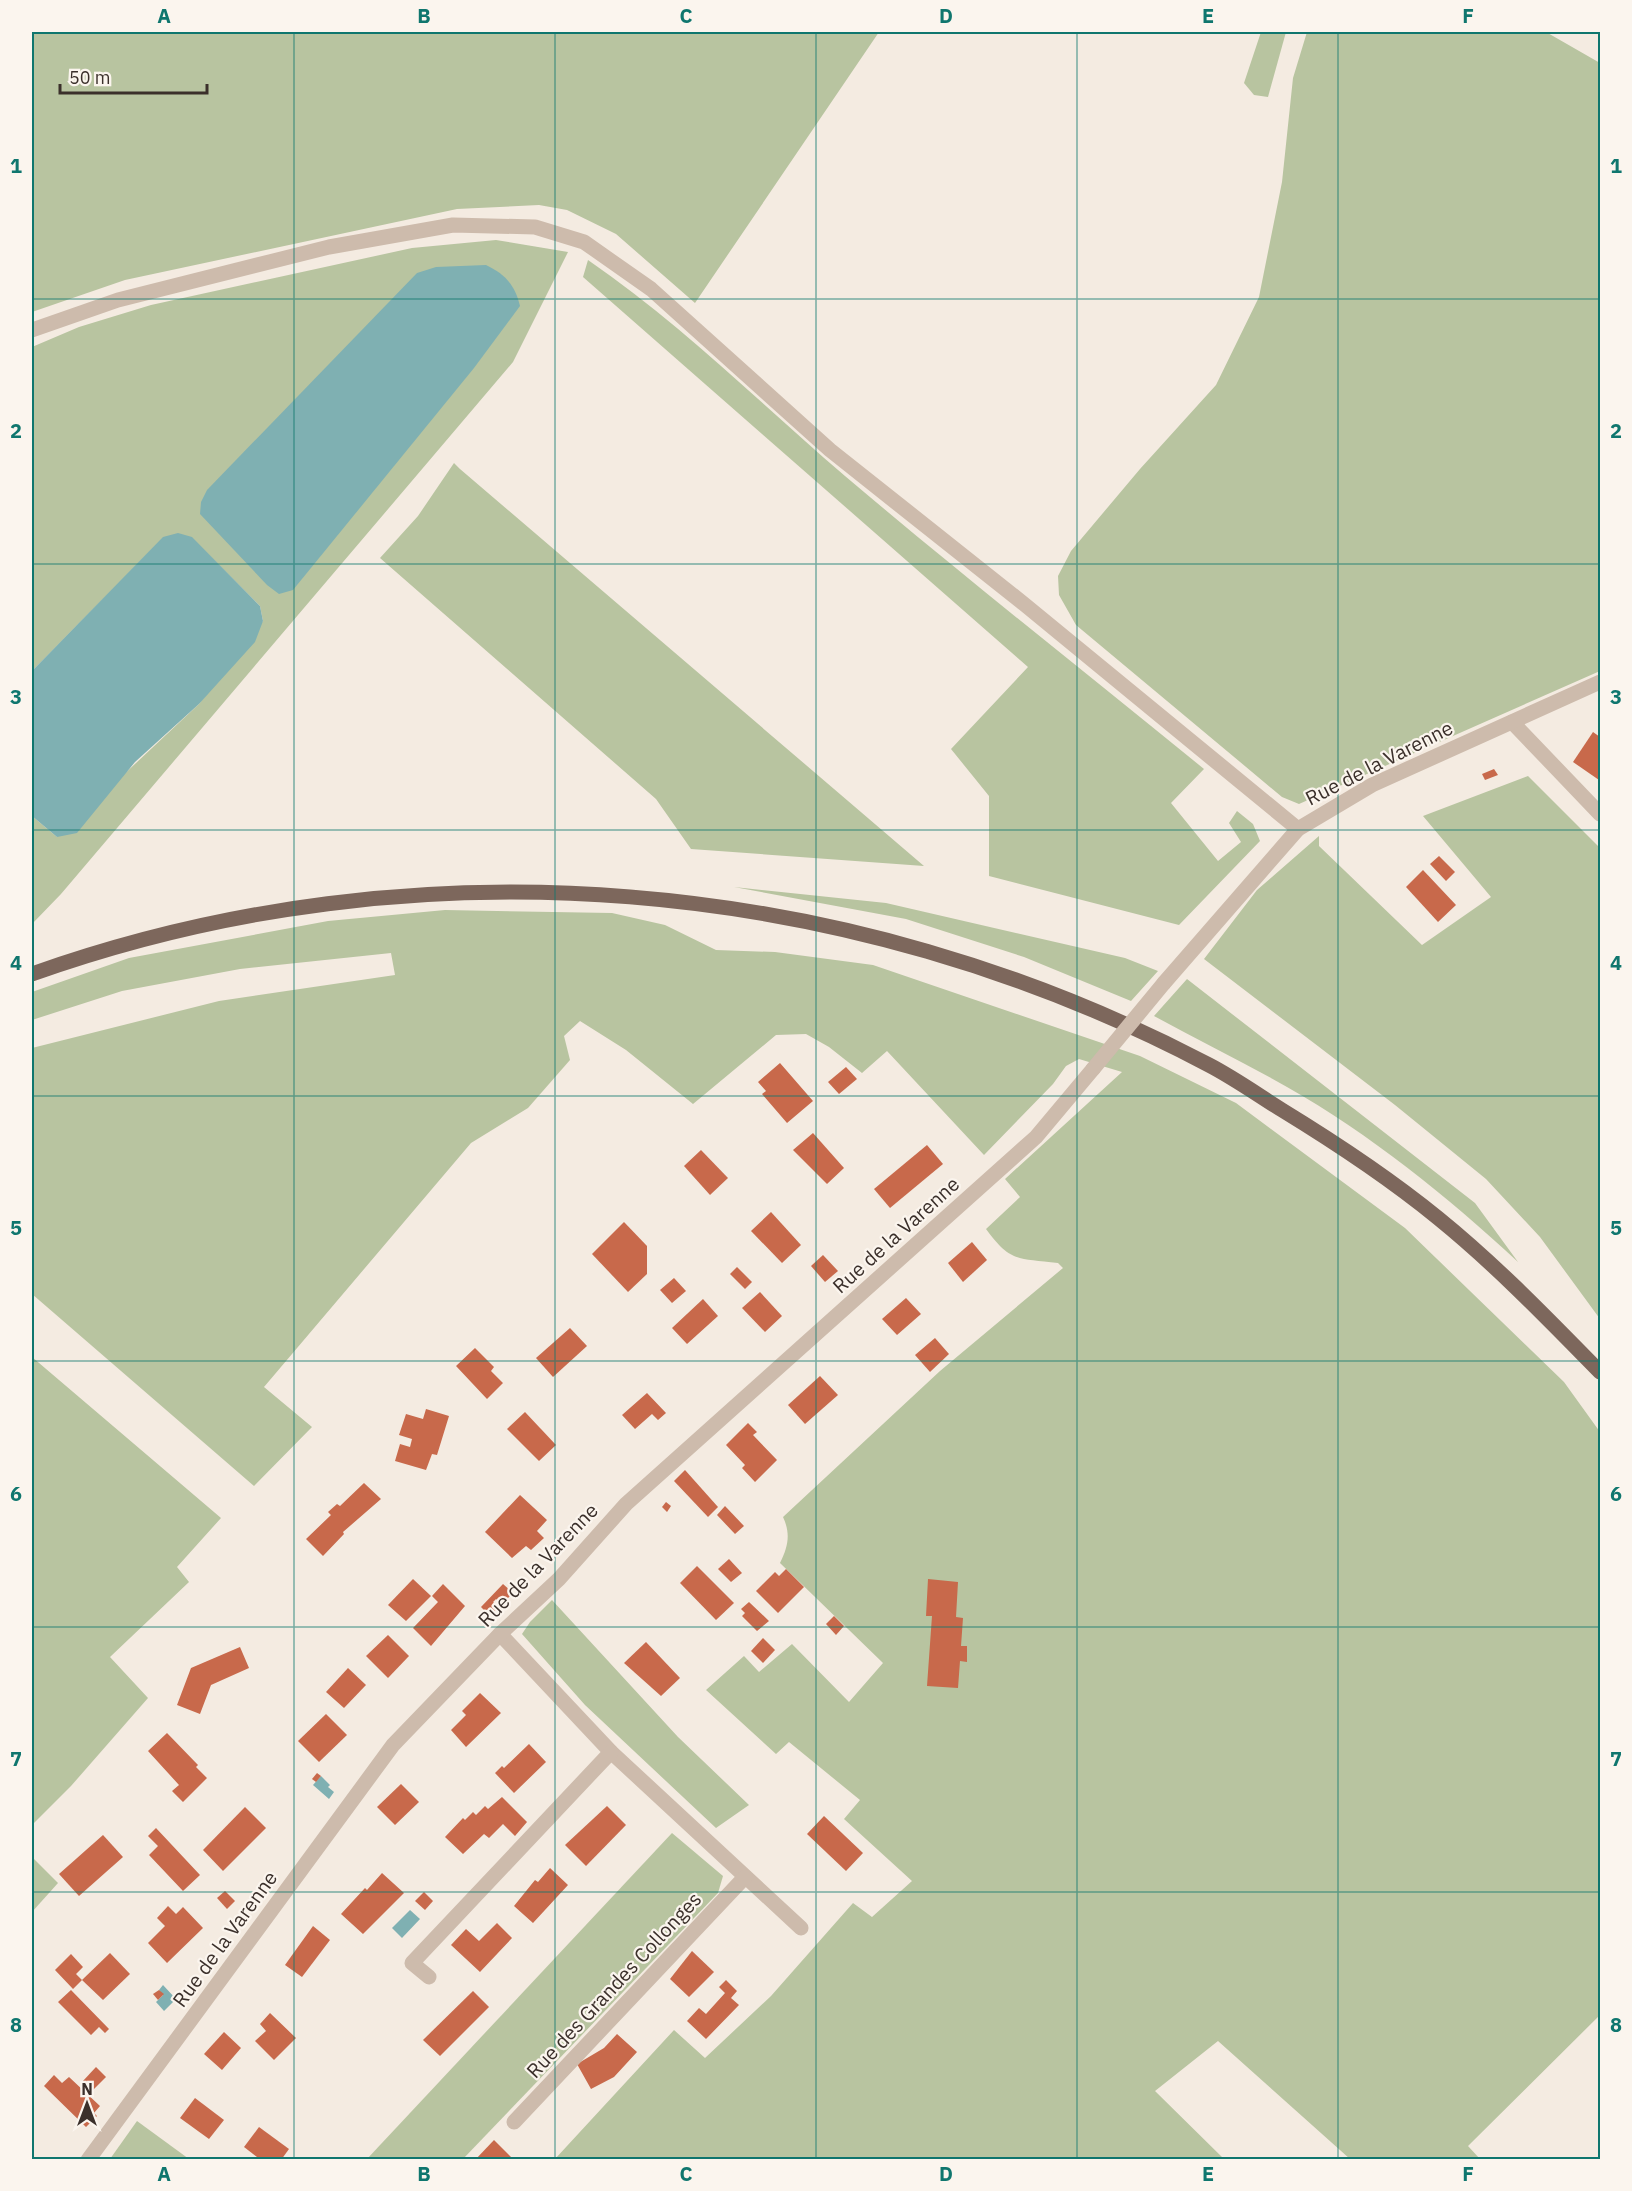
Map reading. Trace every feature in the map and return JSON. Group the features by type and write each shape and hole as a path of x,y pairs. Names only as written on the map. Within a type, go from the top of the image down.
{"main road":[{"path":"32,974 169,933 321,904 506,891 615,894 701,903 780,916 923,950 1053,993 1211,1066 1278,1107 1345,1149 1438,1218 1518,1289 1600,1372"}],"street":[{"path":"32,330 118,300 329,247 453,225 535,226 584,242 651,289 830,450 1024,604 1298,829"},
{"name":"Rue de la Varenne","path":"88,2160 393,1746 500,1634 559,1579 626,1504 1036,1137 1164,983 1298,829 1372,785 1600,682"},
{"path":"1512,722 1600,814"},
{"path":"500,1634 611,1752 801,1928"},
{"path":"429,1977 412,1963 611,1752"},
{"name":"Rue des Grandes Collonges","path":"514,2122 745,1877"}],"green space":[{"path":"32,32 879,32 695,303 616,234 567,210 539,205 457,209 125,280 32,312"},
{"path":"1261,32 1286,32 1268,97 1254,95 1244,83"},
{"path":"1307,32 1546,32 1600,63 1600,671 1299,804 1282,797 1076,625 1059,595 1058,576 1071,551 1140,469 1216,385 1259,297 1282,182 1293,78"},
{"path":"496,240 568,252 513,362 61,894 32,924 32,816 57,837 199,704 263,621 260,606 192,538 163,538 32,671 32,347 79,327 151,305 412,248"},
{"path":"588,260 655,310 889,513 1204,769 1171,803 1218,861 1241,842 1229,823 1237,811 1253,824 1260,841 1179,925 989,876 989,796 951,749 1028,667 583,277"},
{"path":"454,463 924,866 691,849 656,799 380,558 418,516"},
{"path":"1528,776 1600,848 1600,1319 1540,1237 1486,1179 1395,1105 1204,959 1257,890 1319,836 1319,846 1422,945 1491,897 1423,816"},
{"path":"734,887 886,903 1125,958 1158,971 1131,1001 1024,957 906,919"},
{"path":"445,910 612,913 665,925 716,950 775,952 873,965 1140,1056 1236,1103 1405,1228 1564,1382 1600,1432 1600,2015 1468,2146 1480,2159 1350,2159 1218,2041 1155,2091 1224,2159 555,2159 674,2030 705,2058 771,1996 853,1903 872,1917 912,1881 844,1819 860,1800 789,1742 776,1754 706,1690 744,1656 759,1672 792,1644 849,1702 883,1663 780,1563 788,1540 783,1517 940,1371 1063,1268 1058,1263 1016,1257 1002,1248 986,1229 1020,1197 1005,1179 1122,1072 1079,1059 1066,1066 1053,1084 984,1155 887,1051 862,1073 829,1047 806,1034 776,1035 693,1104 626,1050 580,1021 564,1036 570,1060 528,1108 471,1143 264,1387 312,1427 254,1486 32,1294 32,1048 219,1001 395,975 391,953 240,969 122,991 32,1020 32,992 129,958 328,921"},
{"path":"1187,979 1475,1203 1518,1262 1436,1190 1348,1125 1287,1087 1154,1016"},
{"path":"32,1357 221,1518 177,1567 189,1582 110,1657 148,1698 71,1786 32,1825"},
{"path":"552,1600 678,1737 749,1805 716,1828 585,1705 522,1634 530,1622"},
{"path":"672,1833 723,1876 718,1893 463,2159 367,2159"},
{"path":"32,1857 58,1883 32,1912"},
{"path":"137,2121 189,2159 110,2159"}],"water":[{"path":"486,265 499,272 508,281 520,306 474,368 293,590 279,594 267,585 200,514 201,502 207,490 417,273 436,267"},
{"path":"178,533 192,537 260,606 263,621 255,642 199,704 135,762 77,833 57,837 32,816 32,671 163,537"},
{"path":"321,1776 334,1792 329,1799 313,1785"},
{"path":"410,1910 420,1919 402,1938 392,1928"},
{"path":"163,1985 176,1999 164,2011 156,2002 163,1995 159,1990"}],"building":[{"path":"1593,732 1600,737 1599,780 1573,762"},
{"path":"1494,769 1498,775 1485,780 1482,774"},
{"path":"1439,856 1455,872 1446,881 1430,864"},
{"path":"1423,870 1456,905 1438,922 1406,887"},
{"path":"780,1063 813,1101 787,1123 762,1094 766,1091 758,1082"},
{"path":"846,1067 857,1079 839,1094 828,1082"},
{"path":"813,1133 844,1168 827,1184 793,1150"},
{"path":"927,1145 943,1164 890,1208 874,1189"},
{"path":"701,1150 728,1178 710,1195 684,1166"},
{"path":"771,1212 801,1245 782,1263 751,1231"},
{"path":"624,1222 647,1246 647,1274 628,1292 592,1254"},
{"path":"972,1242 987,1260 963,1282 948,1263"},
{"path":"823,1255 838,1271 825,1282 811,1266"},
{"path":"737,1267 752,1282 745,1289 730,1274"},
{"path":"674,1278 686,1291 672,1303 660,1290"},
{"path":"760,1292 782,1316 765,1332 742,1308"},
{"path":"906,1298 921,1314 897,1335 882,1319"},
{"path":"703,1299 718,1316 687,1344 672,1328"},
{"path":"570,1328 587,1346 553,1377 536,1358"},
{"path":"935,1338 949,1354 930,1372 915,1355"},
{"path":"475,1348 494,1367 491,1371 503,1383 487,1399 456,1366"},
{"path":"820,1376 838,1395 805,1424 788,1405"},
{"path":"647,1393 666,1413 658,1420 652,1414 635,1429 622,1415"},
{"path":"426,1409 449,1416 437,1455 432,1454 426,1470 395,1461 400,1444 410,1447 412,1439 399,1435 406,1414 423,1419"},
{"path":"525,1412 556,1445 539,1461 507,1429"},
{"path":"748,1423 757,1432 753,1435 777,1460 755,1482 742,1468 745,1465 726,1445"},
{"path":"685,1470 718,1507 708,1517 674,1481"},
{"path":"364,1483 381,1499 343,1532 344,1534 323,1556 306,1539 331,1515 328,1512 337,1504 340,1506"},
{"path":"520,1495 547,1520 537,1531 544,1538 531,1550 526,1546 512,1558 485,1532"},
{"path":"666,1502 671,1506 667,1512 662,1507"},
{"path":"725,1506 744,1526 735,1534 717,1515"},
{"path":"729,1559 742,1573 731,1582 718,1569"},
{"path":"697,1566 734,1603 716,1620 680,1583"},
{"path":"786,1569 804,1587 778,1613 756,1591 775,1572 779,1576"},
{"path":"413,1579 431,1596 406,1621 388,1605"},
{"path":"928,1579 958,1582 956,1617 963,1618 961,1646 967,1646 967,1662 960,1661 958,1688 927,1686 932,1616 926,1616"},
{"path":"443,1584 465,1606 431,1646 413,1628 438,1602 432,1596"},
{"path":"503,1584 513,1593 502,1604 496,1599 493,1602 499,1607 490,1616 481,1607"},
{"path":"749,1602 769,1621 757,1631 742,1616 745,1613 741,1609"},
{"path":"834,1616 844,1626 836,1635 826,1624"},
{"path":"388,1635 409,1656 388,1678 366,1656"},
{"path":"763,1638 775,1650 763,1663 751,1651"},
{"path":"646,1642 680,1678 661,1696 624,1663"},
{"path":"240,1647 249,1668 211,1685 200,1714 177,1705 191,1668"},
{"path":"348,1668 366,1685 344,1708 326,1692"},
{"path":"480,1693 501,1713 466,1747 451,1730 466,1715 462,1711"},
{"path":"326,1714 347,1735 319,1762 298,1741"},
{"path":"167,1733 198,1765 196,1767 207,1778 183,1802 172,1791 179,1785 148,1751"},
{"path":"529,1744 546,1762 514,1793 495,1773 502,1766 504,1768"},
{"path":"317,1773 321,1776 316,1782 312,1779"},
{"path":"401,1784 419,1802 395,1825 377,1807"},
{"path":"502,1797 527,1822 515,1836 503,1824 489,1838 484,1834 463,1854 445,1837 463,1818 465,1820 473,1812 476,1815 485,1806 488,1809"},
{"path":"607,1806 626,1825 586,1866 565,1845"},
{"path":"245,1807 266,1828 223,1871 203,1850"},
{"path":"824,1816 863,1853 846,1871 807,1834"},
{"path":"156,1828 200,1875 183,1891 149,1855 158,1846 148,1836"},
{"path":"103,1835 123,1857 79,1896 59,1874"},
{"path":"550,1868 568,1885 533,1923 514,1906 535,1880 538,1882"},
{"path":"382,1873 404,1893 363,1934 341,1914"},
{"path":"225,1891 235,1901 227,1909 217,1898"},
{"path":"424,1892 433,1901 425,1910 415,1901"},
{"path":"168,1906 176,1914 183,1907 203,1928 167,1963 148,1943 165,1926 157,1918"},
{"path":"497,1923 512,1938 480,1972 451,1945 466,1929 479,1941"},
{"path":"313,1926 330,1940 302,1977 285,1965"},
{"path":"692,1951 714,1972 689,1997 670,1979"},
{"path":"110,1953 130,1974 103,2000 82,1980"},
{"path":"71,1954 83,1967 76,1974 82,1980 73,1989 55,1970"},
{"path":"726,1980 737,1991 731,1998 739,2005 706,2039 687,2021 699,2008 706,2014 725,1993 719,1987"},
{"path":"71,1990 109,2029 105,2033 99,2027 91,2035 58,2002"},
{"path":"159,1990 164,1994 158,2000 153,1994"},
{"path":"473,1991 489,2007 440,2056 423,2040"},
{"path":"270,2013 296,2038 274,2060 255,2041 266,2031 260,2024"},
{"path":"224,2032 241,2048 222,2070 204,2054"},
{"path":"617,2034 637,2052 614,2077 591,2089 577,2064 604,2048"},
{"path":"96,2067 106,2077 92,2091 82,2082"},
{"path":"54,2075 62,2083 69,2077 100,2106 94,2113 97,2116 86,2127 44,2086"},
{"path":"195,2098 224,2120 209,2139 180,2118"},
{"path":"259,2127 289,2149 281,2160 261,2160 244,2147"},
{"path":"494,2140 514,2160 475,2160"}]}
